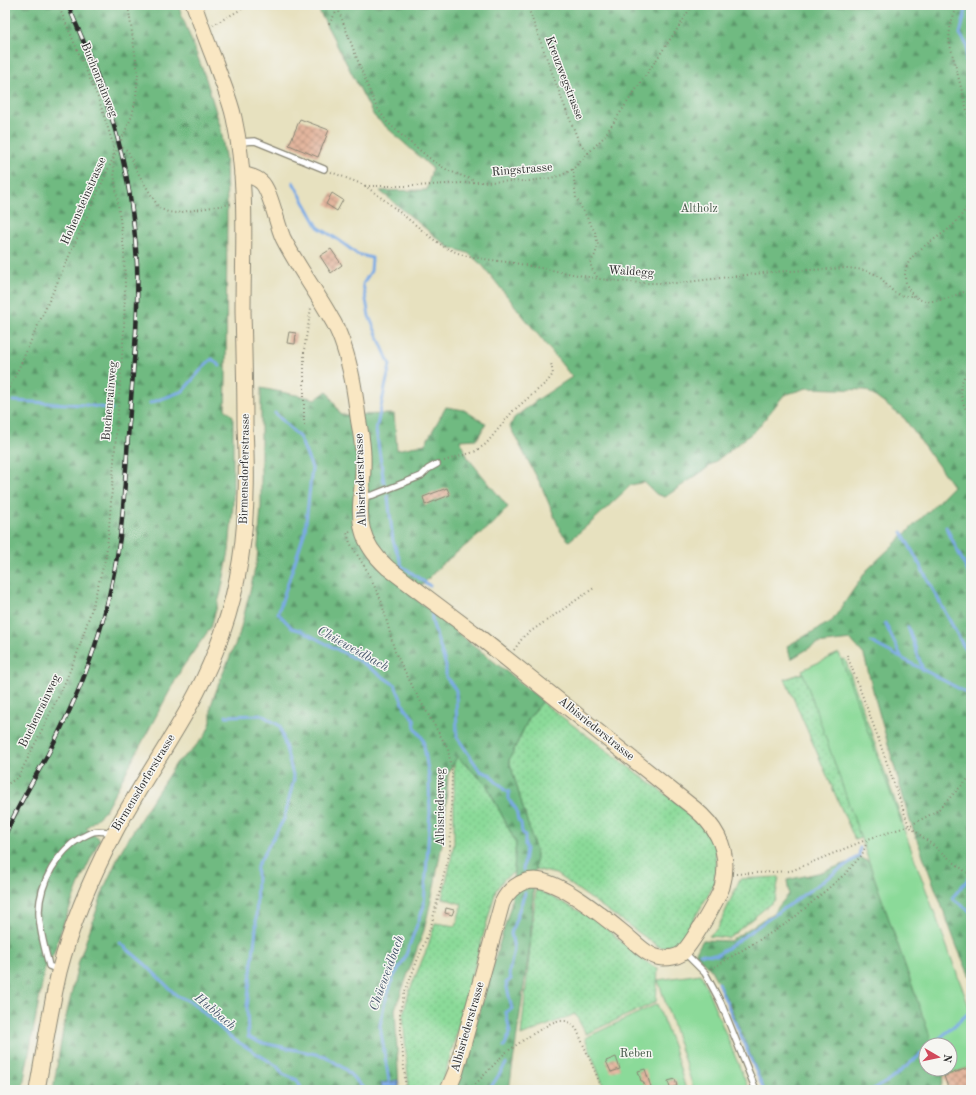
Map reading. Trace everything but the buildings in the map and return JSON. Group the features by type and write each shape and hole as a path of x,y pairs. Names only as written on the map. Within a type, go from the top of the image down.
{"main road":[{"name":"Birmensdorferstrasse","path":"37,1090 59,970 73,926 92,879 114,833 186,714 203,681 217,649 228,616 240,563 247,492 242,174 234,118 228,96 194,5"},
{"name":"Albisriederstrasse","path":"242,174 258,179 266,186 282,235 293,258 332,319 342,341 350,370 356,402 363,455 360,497 361,523 366,542 382,563 508,659 695,809 707,820 716,833 722,846 724,874 723,882 716,901 684,951 678,955 667,958 650,954 594,909 552,884 531,880 521,883 509,892 502,903 456,1071 448,1090"}],"lane":[{"path":"238,142 255,141 324,169"},
{"path":"360,497 373,495 421,476 428,469 437,464"},
{"path":"59,970 49,966 42,936 39,912 43,889 55,863 64,850 92,832 114,833"},
{"path":"684,951 705,973 720,1003 756,1090"}],"path":[{"name":"Buchenrainweg","path":"5,785 18,776 21,771 63,687 77,654 92,608 106,556 110,528 124,330 124,250 114,173 113,144 99,100 58,5"},
{"name":"Hohensteinstrasse","path":"5,395 17,372 132,116 136,97 138,74 128,5"},
{"path":"214,25 249,5"},
{"path":"335,5 338,9 376,106 387,122 433,161 447,170 476,182"},
{"name":"Kreuzwegstrasse","path":"527,5 579,142 589,154"},
{"name":"Ringstrasse","path":"364,186 416,186 476,182 528,181 551,178 562,175 573,169 603,138 692,5"},
{"path":"959,5 952,17 949,30 949,40 971,126"},
{"path":"329,24 338,9"},
{"path":"119,145 128,151 138,173 159,208 168,212 176,213 230,204 230,198"},
{"path":"324,169 364,186"},
{"path":"573,169 576,198 595,232 598,245 595,255 590,263 599,279"},
{"name":"Waldegg","path":"364,186 387,202 433,240 446,248 463,255 599,279 641,283 679,283 771,272 847,268 858,269 879,276 892,290 903,296 912,296 930,301 942,300 971,288"},
{"path":"912,296 905,280 906,268 911,259 918,251 952,226 966,209 971,197"},
{"path":"304,424 304,350 311,305 318,297"},
{"path":"437,464 447,459 474,452 486,444 513,411 548,382 553,374 551,362"},
{"path":"971,367 964,375 960,386 963,404 971,419"},
{"name":"Albisriederweg","path":"361,523 347,533 350,543 381,600 395,652 417,695 448,749 452,773 450,852 431,926 404,994 400,1012 406,1090"},
{"path":"508,659 524,636 594,588"},
{"path":"847,655 909,826 971,875"},
{"path":"736,874 791,871 868,839 909,826 937,811 971,776"},
{"path":"705,973 789,922 845,874 862,855 868,839"},
{"path":"470,1090 505,1053 528,1037 557,1021 567,1021 577,1030 603,1090"}],"green space":[{"path":"5,5 178,5 206,79 221,129 226,164 225,409 233,416 233,505 229,551 221,592 211,627 182,668 105,811 86,828 100,839 81,879 53,955 45,968 22,1090 11,1090 5,1088"},
{"name":"Altholz","path":"316,5 971,5 970,977 957,947 910,821 864,655 851,640 816,644 791,659 787,646 832,621 867,570 953,486 904,418 866,390 807,388 784,395 756,430 703,471 665,497 656,494 644,482 631,485 569,541 561,532 541,485 510,427 514,418 537,400 572,377 483,266 468,253 448,247 380,191 427,190 432,168 374,116"},
{"path":"261,388 316,399 327,391 341,415 394,414 397,450 425,444 446,407 464,410 486,424 477,439 460,440 468,458 508,507 493,524 441,565 412,596 543,701 529,718 509,760 536,852 530,944 509,1090 456,1090 511,905 516,843 486,784 457,757 448,774 444,833 424,930 395,1009 399,1090 53,1090 63,1030 79,961 105,886 122,849 177,762 190,752 205,736 211,722 211,705 239,635 257,560 261,507"},
{"path":"839,653 971,1012 971,1067 958,1071 958,1037 930,1037 802,670"},
{"path":"845,659 903,823 855,840 785,679"},
{"path":"542,702 697,818 716,848 715,883 677,948 659,947 556,874 535,869 536,852 509,760 529,718"},
{"path":"457,757 486,784 516,843 514,872 504,879 496,890 445,1074 438,1090 409,1090 403,1015 409,992 428,946 435,923 456,926 462,904 442,898 454,843 454,762"},
{"path":"861,858 869,862 930,1037 918,1037 918,1077 944,1077 940,1090 765,1090 729,1003 711,970 695,953 703,940 730,941 773,913 789,894 787,880 822,872"},
{"path":"779,877 775,900 729,938 709,936 718,928 740,879"},
{"path":"536,889 595,919 640,958 658,969 656,1002 586,1034 575,1014 521,1036"},
{"path":"701,974 749,1090 694,1090 658,980"},
{"name":"Reben","path":"657,1004 674,1048 686,1090 605,1090 585,1038"}],"water":[{"path":"398,1080 399,1090 382,1090 381,1083"}],"waterway":[{"path":"965,5 966,10 960,34 967,45 966,61 971,68"},
{"path":"293,182 318,227 357,254 372,258 371,271 363,284 369,316 390,365 376,430 384,483"},
{"path":"150,403 183,391 212,359 220,366"},
{"path":"13,401 86,405 112,409"},
{"name":"Chüeweidbach","path":"275,413 300,438 312,468 305,531 278,613 292,628 302,631 361,662 395,685 405,708 414,719 415,728 423,739 429,777 430,813 424,906 404,960 393,978 384,1005 380,1026 389,1081"},
{"path":"388,496 393,541 402,566 430,586"},
{"path":"946,527 971,578"},
{"path":"902,532 971,660"},
{"path":"432,609 432,621 446,666 446,677 456,690 457,737 480,771 491,775 504,790 509,792 509,800 516,809 518,820 521,823 522,832 525,835 526,848 523,870"},
{"path":"885,623 902,658"},
{"path":"908,627 923,670"},
{"path":"871,642 971,695"},
{"path":"226,716 262,715 280,726 294,779 284,819 257,866 256,929 247,1007 248,1037 258,1042 325,1056 345,1069 365,1090"},
{"path":"700,954 717,955 859,856 860,848"},
{"path":"969,878 952,898 971,912"},
{"path":"504,1047 510,1033 506,1012 512,1009 506,983 511,979 509,973 514,949 511,933 525,893"},
{"name":"Hubbach","path":"120,943 146,965 176,995 193,1003 230,1037 277,1066 283,1074 297,1080 302,1090"},
{"path":"718,983 764,1090"},
{"path":"941,1037 971,1011"},
{"path":"872,1090 890,1080 918,1057"},
{"path":"489,1090 506,1064"}],"railway":[{"path":"5,835 65,721 85,675 104,616 115,569 125,487 137,307 136,243 131,200 123,159 112,118 101,86 68,5"}]}
